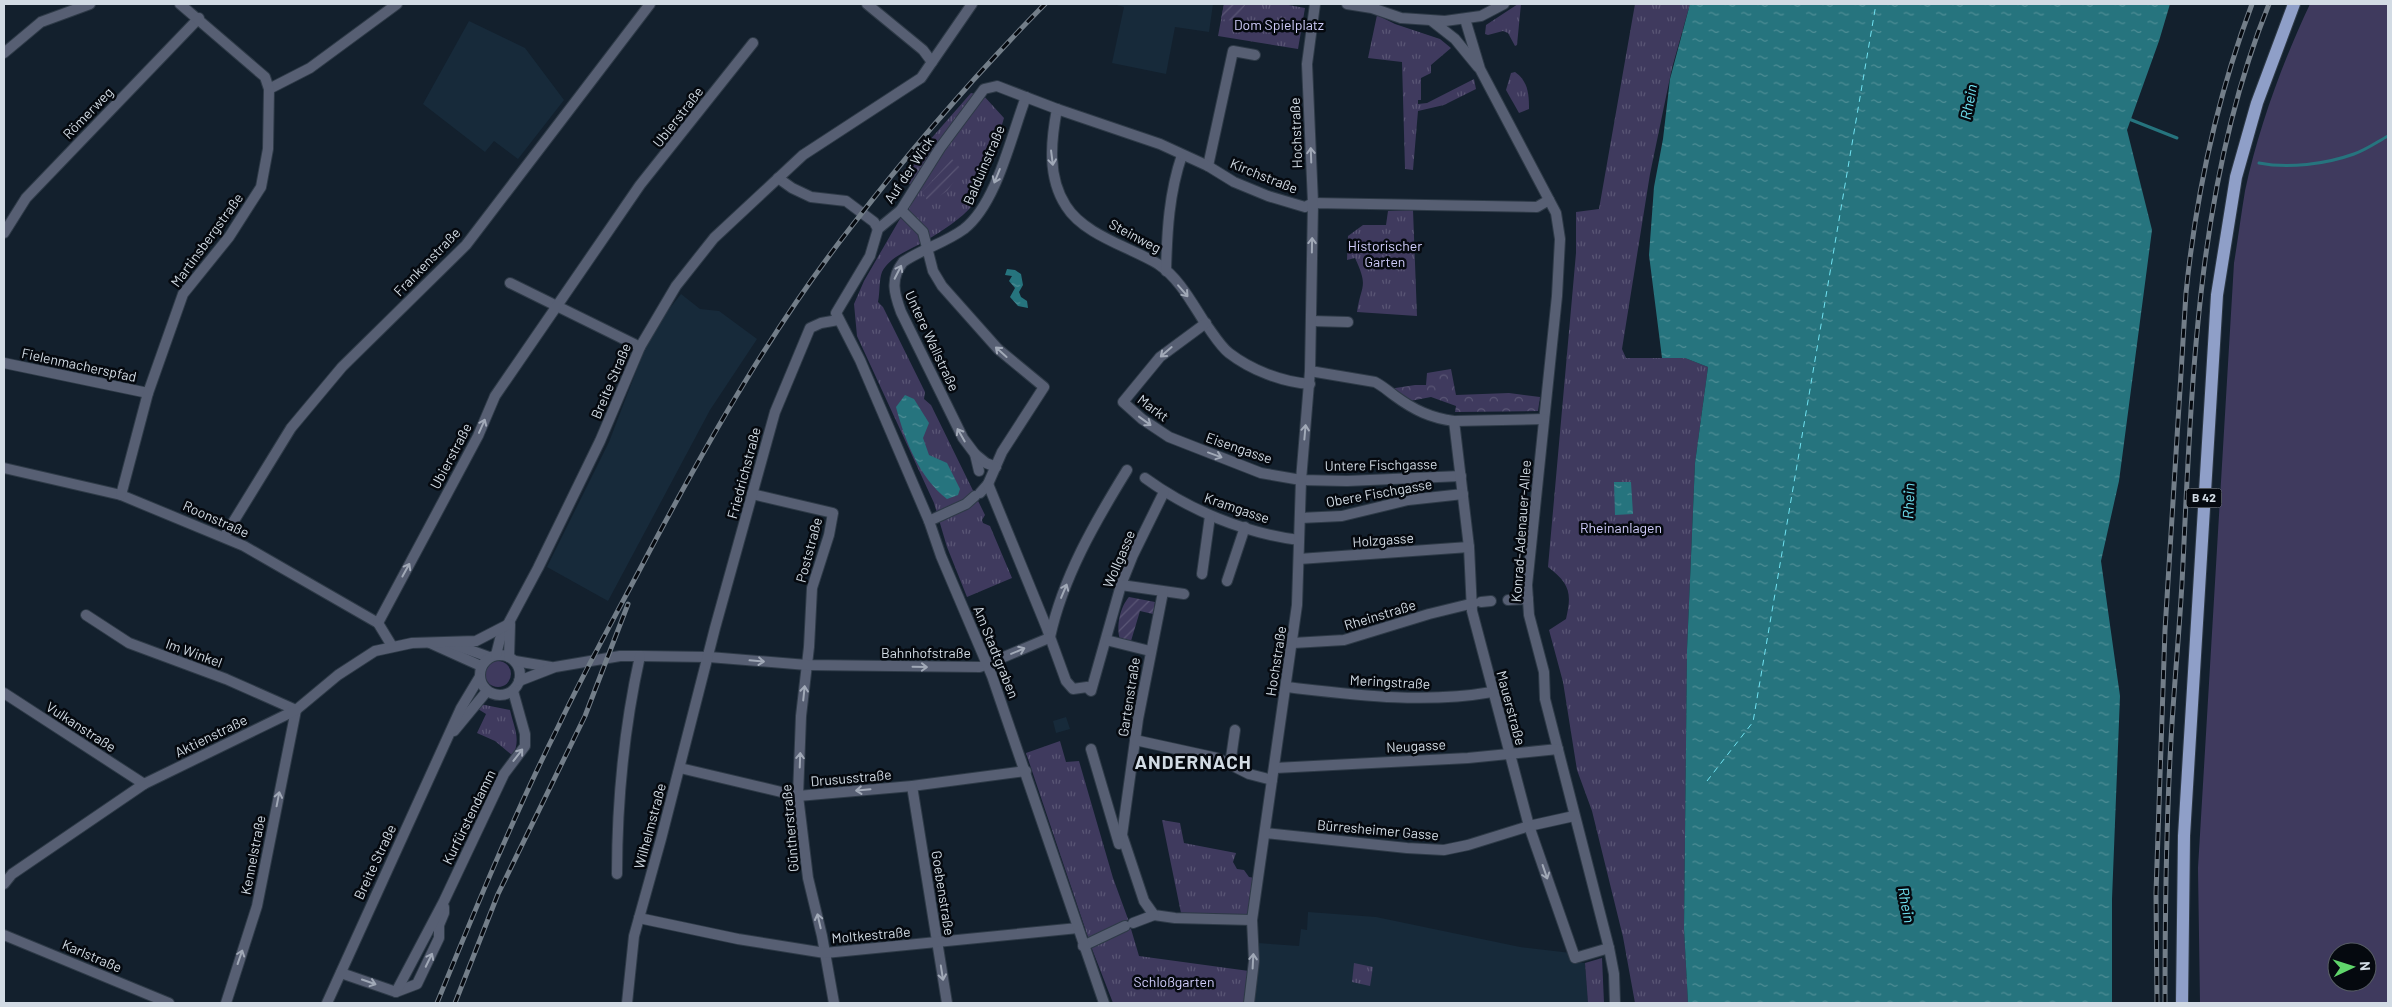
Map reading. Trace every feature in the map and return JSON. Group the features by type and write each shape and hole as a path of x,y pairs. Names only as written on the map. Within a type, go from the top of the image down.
{"main road":[{"name":"B 42","path":"2182,1003 2184,836 2217,295 2236,177 2257,103 2294,4"}],"street":[{"path":"4,53 41,22 90,4"},
{"path":"180,4 199,18 265,77 270,89 310,68 397,4"},
{"name":"Frankenstraße","path":"224,537 291,428 342,367 466,245 650,4"},
{"path":"867,4 923,50 932,62"},
{"name":"Breite Straße","path":"492,656 597,448 640,346 676,286 714,238 803,155 921,78 972,4"},
{"name":"Hochstraße","path":"1249,1003 1254,960 1252,920 1293,643 1299,559 1301,480 1310,384 1312,321 1313,204 1308,52 1314,4"},
{"path":"1347,4 1372,8 1401,18 1429,18 1445,21 1465,20 1481,16 1504,4"},
{"name":"Römerweg","path":"4,233 26,198 199,18"},
{"path":"1429,18 1454,39 1480,69"},
{"path":"1463,51 1462,32 1465,20"},
{"path":"1465,20 1480,69"},
{"name":"Ubierstraße","path":"378,623 478,436 495,396 640,185 753,43"},
{"path":"1208,166 1233,51 1255,55"},
{"name":"Konrad-Adenauer-Allee","path":"1480,69 1556,213 1560,239 1557,296 1528,600 1532,630 1544,672 1545,699 1609,948 1614,974 1616,1003"},
{"name":"Kirchstraße","path":"984,89 997,86 1057,109 1111,126 1208,166 1234,182 1268,196 1305,207 1313,204 1537,207 1549,200"},
{"name":"Martinsbergstraße","path":"121,495 148,393 183,294 229,237 261,187 268,149 270,89"},
{"name":"Auf der Wick","path":"878,230 901,210 940,148 984,89"},
{"name":"Balduinstraße","path":"929,250 962,230 982,210 1007,153 1026,97"},
{"name":"Steinweg","path":"1057,109 1051,148 1052,162 1058,189 1066,206 1077,219 1109,240 1158,265 1189,298 1228,352 1235,357 1257,369 1286,380 1310,384"},
{"path":"1166,272 1169,205 1174,177 1182,155"},
{"path":"778,178 792,188 811,196 846,201 874,222 878,230 876,243 870,256 836,313 838,320"},
{"path":"901,210 923,232 933,271 952,299 998,349 1044,387 1002,452 988,484 966,504 929,522"},
{"name":"Untere Wallstraße","path":"929,250 911,257 897,270 894,293 959,432 975,454 986,463 996,467"},
{"path":"510,283 640,346"},
{"name":"Friedrichstraße","path":"709,657 775,412 810,328 821,323 838,320"},
{"name":"Am Stadtgraben","path":"838,320 860,360 988,664 1104,1003"},
{"path":"1312,321 1348,322"},
{"name":"Markt","path":"1168,437 1142,419 1123,402 1160,357 1206,323"},
{"name":"Fielenmacherspfad","path":"4,363 148,393"},
{"path":"1310,371 1375,382 1385,386 1393,395 1422,414 1454,420 1544,419"},
{"name":"Mauerstraße","path":"1454,420 1469,547 1492,692 1529,826 1575,958 1609,948"},
{"name":"Eisengasse","path":"1168,437 1261,473 1301,480"},
{"name":"Untere Wallstraße","path":"975,454 979,471"},
{"name":"Roonstraße","path":"4,468 121,495 244,546 378,623 392,646"},
{"path":"1049,638 1055,614 1090,530 1127,470"},
{"name":"Untere Fischgasse","path":"1301,480 1347,481 1461,476"},
{"name":"Kramgasse","path":"1145,478 1164,492 1210,516 1245,527 1299,540"},
{"path":"988,484 1049,638"},
{"name":"Wollgasse","path":"1049,638 1066,681 1073,689 1087,687 1091,691 1121,585 1133,555 1164,492"},
{"name":"Poststraße","path":"752,494 833,513 829,535 812,588 809,647"},
{"name":"Obere Fischgasse","path":"1300,518 1342,516 1408,500 1463,494"},
{"path":"1202,574 1210,516"},
{"path":"1227,581 1245,527"},
{"name":"Holzgasse","path":"1299,559 1469,547"},
{"path":"1121,585 1184,594"},
{"name":"Gartenstraße","path":"1126,850 1122,834 1128,808 1135,740 1150,651 1163,592"},
{"path":"1508,600 1528,600"},
{"name":"Rheinstraße","path":"1293,643 1344,640 1479,602"},
{"name":"Im Winkel","path":"86,615 129,643 226,680 296,710"},
{"name":"Breite Straße","path":"510,623 512,659"},
{"name":"Aktienstraße","path":"4,884 8,876 144,784 296,710 356,662 375,651 392,646 442,641 476,641 510,623"},
{"name":"Bahnhofstraße","path":"519,681 555,667 620,656 709,657 807,664 980,667 1049,638"},
{"path":"1106,640 1150,651"},
{"name":"Aktienstraße","path":"442,641 492,656"},
{"name":"Aktienstraße","path":"429,643 481,666"},
{"name":"Güntherstraße","path":"809,647 801,716 798,796 808,878 826,953 834,1003"},
{"path":"492,656 512,659 519,667 519,681 513,691 500,695 487,691 480,678 481,666 492,656"},
{"path":"617,874 619,789 626,725 640,656"},
{"name":"Wilhelmstraße","path":"627,1003 633,945 639,918 709,657"},
{"name":"Bahnhofstraße","path":"512,659 555,667"},
{"name":"Breite Straße","path":"327,1003 451,734 461,708 480,678"},
{"name":"Meringstraße","path":"1286,687 1392,698 1458,698 1492,692"},
{"name":"Breite Straße","path":"451,734 487,691"},
{"name":"Kurfürstendamm","path":"396,992 444,901 504,774 525,746 525,734 513,691"},
{"name":"Vulkanstraße","path":"4,693 144,784"},
{"name":"Kennelstraße","path":"226,1003 257,906 296,710"},
{"path":"1230,765 1236,730"},
{"path":"1135,740 1217,758 1249,774 1272,780"},
{"path":"1090,749 1118,844 1126,850 1144,901 1154,915"},
{"name":"Neugasse","path":"1274,768 1468,758 1558,750"},
{"name":"Drususstraße","path":"680,768 798,796 912,786 1026,771"},
{"name":"Goebenstraße","path":"912,786 947,1003"},
{"name":"Bürresheimer Gasse","path":"1265,833 1437,850 1468,845 1529,826 1574,816"},
{"name":"Kurfürstendamm","path":"396,992 417,984 439,938 444,901"},
{"path":"1083,946 1129,924 1154,915 1175,918 1252,920"},
{"name":"Moltkestraße","path":"639,918 738,939 826,953 1078,928"},
{"name":"Karlstraße","path":"4,935 169,1003"},
{"path":"341,973 396,992"}],"shaded area":[{"path":"1113,4 1213,4 1209,32 1175,27 1166,74 1112,63 1124,7"},
{"path":"469,21 525,48 564,100 518,159 494,141 485,152 423,104"},
{"path":"681,294 700,309 719,311 757,339 710,410 608,601 547,567 609,442 647,343 659,322"},
{"path":"1066,717 1070,729 1056,733 1053,721"},
{"path":"1308,912 1376,917 1520,947 1571,953 1576,962 1585,963 1588,1003 1253,1003 1258,943 1299,946 1301,929 1307,930"}],"green space":[{"name":"Dom Spielplatz","path":"1224,4 1283,4 1305,8 1298,49 1218,36"},
{"path":"1224,4 1246,4 1234,21 1221,19"},
{"path":"1518,4 1521,4 1517,45 1515,46 1508,33 1503,31 1485,34 1486,25"},
{"name":"Rheinanlagen","path":"1635,4 1690,4 1672,68 1650,174 1622,349 1626,358 1685,358 1708,367 1695,463 1687,650 1684,929 1688,1003 1635,1003 1623,937 1592,811 1577,770 1563,682 1549,630 1566,619 1569,602 1565,584 1548,567 1576,253 1576,212 1599,209"},
{"path":"2310,4 2388,4 2388,1003 2200,1003 2198,868 2234,263 2250,168 2281,72"},
{"path":"1377,15 1395,24 1440,39 1451,48 1431,65 1431,73 1421,78 1421,100 1418,100 1418,104 1427,103 1474,79 1476,89 1444,105 1418,111 1413,170 1405,169 1402,62 1368,58"},
{"path":"1515,72 1523,79 1529,98 1529,109 1519,113 1506,90 1511,73"},
{"path":"971,93 983,95 1004,118 991,162 978,196 969,209 956,221 898,256 885,267 881,275 878,302 883,307 925,392 924,399 931,405 985,515 982,520 983,523 990,526 1012,578 967,597 947,547 934,503 857,336 854,304 864,281 916,191 900,174"},
{"path":"952,159 962,170 947,191 929,203 922,192"},
{"name":"Historischer Garten","path":"1413,210 1417,316 1357,312 1363,281 1355,258 1347,260 1348,236 1363,225 1386,225 1388,211"},
{"path":"1451,369 1456,395 1509,393 1540,397 1538,411 1455,412 1456,406 1431,397 1405,402 1389,389 1426,385 1427,373"},
{"path":"1129,597 1155,602 1153,614 1140,611 1131,641 1120,639 1118,629 1121,612"},
{"path":"498,661 507,665 511,674 507,683 498,687 489,683 485,674 489,665"},
{"path":"480,704 510,710 517,738 513,756 495,741 477,733 486,714 478,709"},
{"name":"Schloßgarten","path":"1060,741 1066,762 1079,761 1113,878 1128,919 1125,925 1131,929 1139,956 1249,971 1245,1003 1113,1003 1092,949 1026,753"},
{"path":"1162,820 1180,823 1184,843 1236,853 1233,862 1237,869 1244,870 1249,877 1255,878 1249,915 1181,913"},
{"path":"1602,958 1604,1003 1588,1003 1585,963"},
{"path":"1354,963 1373,967 1370,986 1352,982"}],"water":[{"name":"Rhein","path":"1690,4 2170,4 2159,41 2127,130 2152,230 2119,481 2101,561 2120,696 2112,899 2112,1003 1688,1003 1684,929 1687,650 1695,463 1708,367 1685,358 1662,358 1649,255 1654,187 1663,139 1670,79"},
{"path":"1007,269 1015,270 1021,274 1023,285 1019,292 1021,297 1027,301 1028,308 1018,306 1010,297 1015,288 1009,281 1012,276 1005,275"},
{"path":"905,395 914,399 929,423 923,438 929,455 947,463 960,489 958,495 947,499 928,480 914,458 896,407"},
{"path":"1614,482 1631,482 1633,514 1615,515"}],"waterway":[{"path":"2129,119 2177,138"},
{"path":"2259,163 2282,166 2343,158 2367,148 2388,136"}],"ferry route":[{"path":"1707,781 1753,722 1876,4"}],"railway":[{"path":"437,1003 510,829 541,761 602,640 742,386 822,265 874,198 969,85 1045,4"},
{"path":"2157,1003 2156,893 2165,630 2186,293 2202,183 2218,110 2252,4"},
{"path":"2165,1003 2169,773 2194,362 2212,216 2226,144 2244,73 2269,4"},
{"path":"455,1003 498,894 585,716 628,604"}],"district":[{"name":"ANDERNACH","path":"1193,762"}]}
